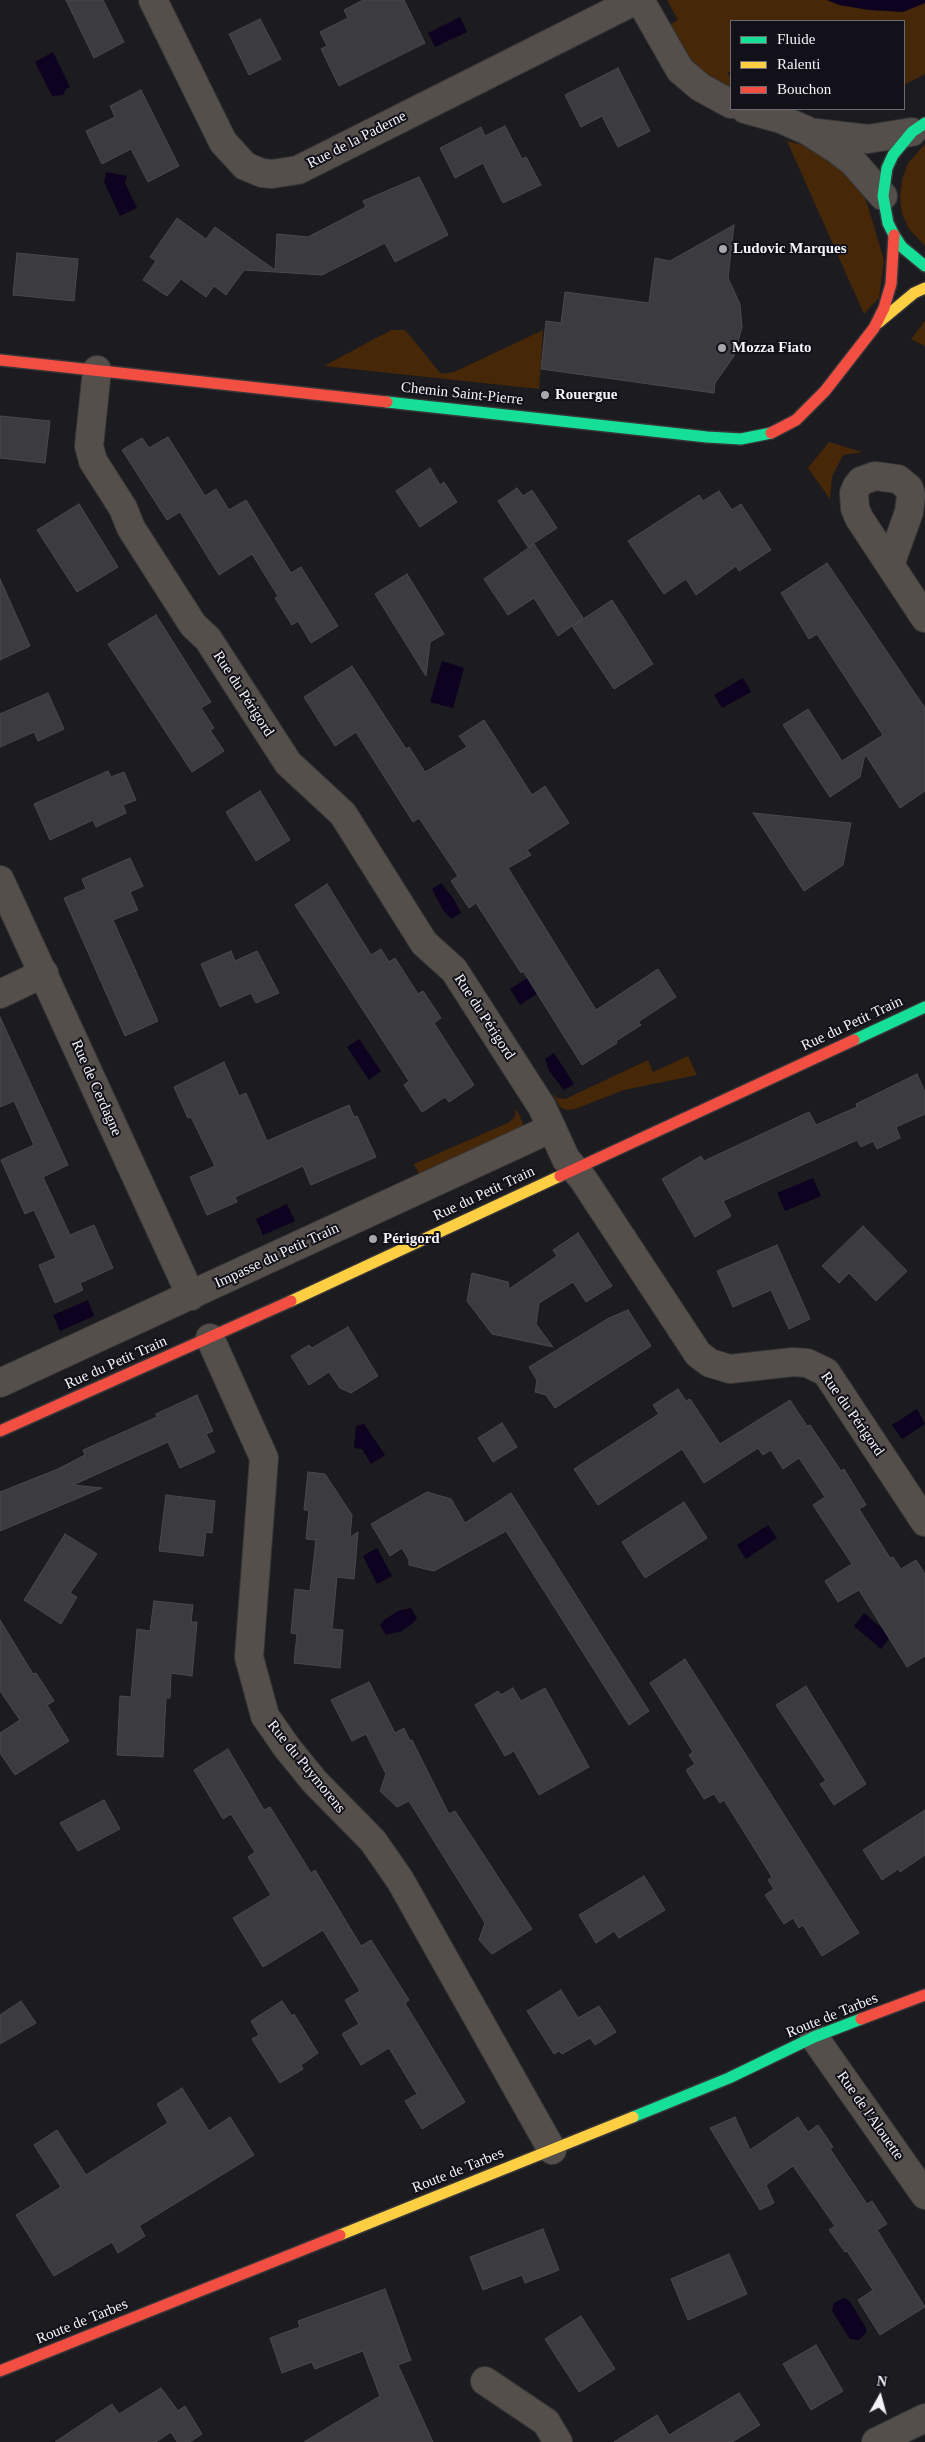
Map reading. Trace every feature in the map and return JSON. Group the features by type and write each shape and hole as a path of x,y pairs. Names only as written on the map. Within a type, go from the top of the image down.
{"main road":[{"path":"918,128 893,155 887,168 883,196 888,223 894,235 907,252 925,266"},
{"name":"Chemin Saint-Pierre","path":"874,328 884,308 891,284 894,235"},
{"name":"Chemin Saint-Pierre","path":"0,360 741,439 766,436 796,420 825,391 874,328 901,302 925,288"},
{"name":"Rue du Petit Train","path":"0,1431 210,1338 925,1007"},
{"name":"Route de Tarbes","path":"0,2371 552,2150 728,2078 814,2037 925,1995"}],"street":[{"name":"Rue de la Paderne","path":"153,0 223,142 245,166 262,173 272,174 298,170 636,0"},
{"path":"640,0 680,70 700,87 730,103"},
{"path":"749,110 781,119 808,131 853,162 883,196"},
{"path":"808,131 868,139 918,128"},
{"name":"Rue du Périgord","path":"97,370 89,446 93,461 123,508 131,528 193,625 208,639 288,763 343,814 424,943 454,970 542,1107 566,1159 575,1169 698,1354 710,1363 730,1369 793,1362 807,1363 826,1372 925,1522"},
{"path":"890,565 925,618"},
{"name":"Rue de Cerdagne","path":"0,880 191,1296"},
{"path":"0,994 44,974"},
{"name":"Impasse du Petit Train","path":"0,1383 552,1128"},
{"name":"Rue du Puymorens","path":"210,1338 264,1458 249,1657 265,1716 288,1749 315,1782 373,1842 400,1880 552,2150"},
{"name":"Rue de l'Alouette","path":"814,2037 925,2195"},
{"path":"485,2381 546,2422 558,2442"},
{"path":"876,2442 925,2418"}],"shaded area":[{"path":"667,0 925,0 925,74 905,84 905,20 730,20 730,72 727,72 730,76 730,90 694,67 667,26 678,20"},
{"path":"827,0 925,0 925,3 903,12 869,10 839,5"},
{"path":"460,17 467,32 435,47 428,33"},
{"path":"53,52 70,87 66,89 63,95 52,96 35,62"},
{"path":"787,141 810,147 854,175 867,203 884,260 879,298 864,314"},
{"path":"925,144 925,246 909,229 902,214 900,196 902,180 908,163"},
{"path":"106,172 127,176 125,183 137,208 120,216 104,182"},
{"path":"925,321 925,346 911,339"},
{"path":"391,330 405,330 441,374 454,372 543,330 539,389 324,366"},
{"path":"829,442 862,452 843,455 832,477 830,499 808,468"},
{"path":"442,661 464,668 453,708 430,702"},
{"path":"743,678 751,692 722,708 714,695"},
{"path":"441,883 453,898 461,913 451,919 443,910 432,889"},
{"path":"540,970 550,985 520,1005 510,989"},
{"path":"359,1039 381,1071 369,1080 347,1047"},
{"path":"554,1053 574,1084 564,1090 549,1071 545,1059"},
{"path":"688,1056 697,1075 624,1090 575,1109 566,1110 560,1107 552,1093 557,1098 565,1099 648,1060 653,1072"},
{"path":"516,1108 525,1128 421,1178 414,1164 510,1122 515,1116"},
{"path":"813,1178 821,1196 785,1211 777,1193"},
{"path":"287,1204 295,1221 263,1235 256,1219"},
{"path":"88,1300 94,1316 60,1331 53,1315"},
{"path":"917,1409 925,1424 902,1439 892,1425"},
{"path":"364,1424 385,1455 371,1464 362,1449 354,1448 356,1426"},
{"path":"768,1525 777,1538 746,1559 737,1545"},
{"path":"377,1548 392,1576 377,1584 363,1556"},
{"path":"411,1608 417,1618 414,1622 402,1631 386,1635 380,1625 384,1620 398,1611"},
{"path":"864,1613 891,1636 881,1649 854,1626"},
{"path":"844,2298 849,2300 866,2328 866,2333 859,2340 850,2339 832,2311 834,2303"}],"building":[{"path":"66,0 103,0 124,42 94,58"},
{"path":"363,0 404,0 425,43 339,86 321,49 327,46 320,32 348,18 344,10"},
{"path":"260,19 281,59 249,75 229,34"},
{"path":"618,68 650,131 618,147 602,116 581,127 565,95"},
{"path":"141,90 179,166 148,182 131,149 102,164 86,131 115,117 110,106"},
{"path":"505,126 522,159 526,157 541,185 503,203 483,163 455,178 440,148 481,127 485,136"},
{"path":"419,177 448,235 395,262 385,243 322,275 244,270 226,295 214,286 206,297 181,279 167,296 143,280 156,261 150,257 177,218 206,239 215,227 275,270 277,234 308,237 366,207 363,201"},
{"path":"734,225 728,278 740,304 742,327 734,356 715,383 714,393 541,369 546,321 561,323 565,292 649,303 655,258 670,261"},
{"path":"17,253 78,259 74,301 13,295"},
{"path":"0,416 50,421 45,463 0,458"},
{"path":"168,437 205,496 216,489 229,510 246,500 291,573 301,567 338,626 311,643 298,621 292,625 275,598 278,596 252,554 219,575 180,512 167,520 122,450 142,438 149,448"},
{"path":"430,468 440,485 444,482 457,502 420,527 396,491"},
{"path":"517,488 523,496 532,490 557,528 528,547 498,501"},
{"path":"719,491 732,510 741,504 771,550 739,571 736,566 696,595 686,579 664,594 628,541 699,495 703,501"},
{"path":"79,504 118,567 77,592 37,530"},
{"path":"534,544 583,618 574,625 612,600 653,664 614,689 572,626 558,636 534,598 508,615 484,579"},
{"path":"827,563 925,708 925,791 900,808 865,754 860,777 830,797 783,725 808,709 842,761 883,735 817,634 809,639 781,593"},
{"path":"407,574 444,634 430,642 426,676 375,594"},
{"path":"0,579 30,646 0,660"},
{"path":"156,615 211,702 201,708 214,728 210,730 224,751 192,772 108,644"},
{"path":"352,666 406,749 409,747 425,772 467,747 459,736 484,720 532,795 545,786 569,823 527,850 531,855 508,868 596,1010 658,969 676,997 638,1022 641,1025 616,1041 617,1043 582,1065 523,971 521,973 476,903 469,908 451,881 458,876 419,818 413,822 356,732 335,746 304,697"},
{"path":"48,693 64,729 38,741 34,732 0,747 0,714"},
{"path":"108,771 111,777 124,772 136,800 123,805 126,813 96,827 93,820 50,840 34,804"},
{"path":"260,791 290,840 256,861 226,812"},
{"path":"753,813 851,823 843,865 804,891"},
{"path":"130,858 143,886 130,892 138,910 113,920 158,1021 125,1036 64,898 86,889 82,879"},
{"path":"327,884 371,955 381,949 389,962 395,958 418,994 423,991 441,1018 434,1023 474,1085 449,1102 445,1097 422,1112 404,1085 409,1081 295,905"},
{"path":"231,951 235,961 257,951 279,993 256,1003 251,993 220,1007 201,964"},
{"path":"0,1017 68,1165 43,1177 70,1235 94,1225 113,1268 80,1283 83,1290 55,1303 39,1265 56,1258 34,1210 25,1214 1,1160 34,1145 14,1101 0,1107"},
{"path":"224,1062 239,1096 246,1093 267,1141 349,1105 354,1117 357,1116 376,1157 311,1185 303,1166 235,1197 237,1202 207,1215 190,1177 215,1166 191,1117 188,1118 174,1087"},
{"path":"917,1074 925,1092 925,1114 896,1127 900,1138 877,1149 873,1141 861,1147 857,1140 723,1201 731,1216 695,1237 662,1179 701,1156 704,1161 809,1112 816,1125 857,1107 856,1104"},
{"path":"863,1226 907,1271 876,1301 849,1273 839,1283 822,1266"},
{"path":"578,1233 612,1286 586,1302 573,1282 539,1303 536,1324 553,1347 492,1334 467,1301 472,1273 508,1282 509,1289 557,1256 553,1250"},
{"path":"777,1245 810,1319 789,1329 771,1290 733,1307 717,1271"},
{"path":"628,1310 651,1346 555,1408 546,1395 535,1392 537,1380 529,1367 609,1318"},
{"path":"348,1327 378,1376 351,1393 340,1388 329,1372 309,1385 291,1356 309,1345 312,1348"},
{"path":"678,1389 686,1401 690,1399 720,1444 790,1400 807,1426 810,1425 841,1471 844,1469 866,1505 859,1509 890,1558 893,1557 901,1569 916,1560 925,1574 925,1656 907,1667 859,1590 838,1602 825,1581 852,1564 813,1505 825,1497 799,1458 783,1469 771,1450 763,1455 758,1448 704,1483 682,1449 598,1505 574,1469 659,1414 653,1405"},
{"path":"197,1395 213,1431 206,1434 215,1452 180,1468 168,1442 73,1485 102,1488 0,1531 0,1492 58,1469 85,1455 83,1450 157,1417 156,1414"},
{"path":"502,1423 517,1447 493,1462 478,1438"},
{"path":"308,1472 325,1474 352,1515 350,1537 358,1532 354,1579 337,1577 332,1629 343,1630 340,1668 294,1663 297,1634 291,1633 295,1589 310,1591 316,1540 306,1539 309,1510 304,1510"},
{"path":"427,1492 451,1499 465,1523 511,1493 649,1711 629,1725 506,1531 434,1571 409,1565 409,1560 402,1548 390,1556 371,1524"},
{"path":"166,1495 215,1501 212,1533 206,1532 203,1556 159,1551"},
{"path":"684,1502 707,1538 645,1578 622,1542"},
{"path":"65,1534 97,1554 70,1593 77,1597 61,1624 24,1600"},
{"path":"154,1601 193,1605 191,1622 197,1622 192,1676 171,1673 170,1698 166,1698 163,1757 117,1755 120,1696 131,1697 137,1629 150,1631"},
{"path":"0,1620 33,1674 36,1673 54,1701 47,1705 69,1741 15,1775 0,1753 0,1733 20,1720 0,1691"},
{"path":"685,1659 859,1933 822,1956 803,1925 799,1928 793,1918 784,1924 765,1895 774,1889 768,1880 772,1877 724,1800 720,1803 714,1794 704,1799 686,1770 695,1764 689,1755 693,1752 650,1683"},
{"path":"369,1682 395,1733 404,1728 410,1741 412,1740 449,1814 455,1811 532,1929 492,1954 479,1940 485,1923 409,1801 397,1807 380,1791 386,1774 366,1734 352,1741 331,1700"},
{"path":"806,1686 866,1784 834,1805 820,1784 826,1781 776,1705"},
{"path":"513,1688 521,1701 545,1688 589,1767 539,1795 514,1751 505,1756 475,1705 498,1691 501,1695"},
{"path":"228,1749 264,1810 270,1807 311,1873 315,1870 361,1946 371,1940 409,2000 405,2003 465,2102 422,2129 405,2101 417,2094 389,2048 361,2065 342,2034 359,2024 345,2000 360,1991 323,1930 263,1967 233,1918 271,1895 248,1857 255,1852 231,1814 223,1819 194,1770"},
{"path":"104,1800 120,1829 78,1851 60,1823"},
{"path":"925,1810 925,1855 900,1872 898,1869 882,1880 863,1850"},
{"path":"644,1876 665,1910 619,1938 614,1931 596,1943 579,1915"},
{"path":"561,1990 578,2018 599,2006 616,2032 595,2045 590,2038 562,2054 559,2051 554,2054 527,2011"},
{"path":"21,2001 36,2023 0,2044 0,2015"},
{"path":"282,2001 292,2016 294,2014 318,2053 301,2065 303,2069 280,2083 252,2039 259,2035 251,2021"},
{"path":"182,2088 209,2131 230,2117 254,2155 139,2226 145,2236 118,2253 112,2242 54,2276 16,2215 61,2187 34,2145 57,2130 86,2175 168,2123 157,2104"},
{"path":"735,2117 750,2150 798,2117 808,2132 818,2125 833,2147 830,2149 867,2204 872,2201 887,2224 877,2230 925,2307 880,2335 858,2300 873,2290 847,2251 845,2252 829,2230 835,2226 793,2166 766,2185 774,2203 760,2210 710,2128"},
{"path":"543,2229 559,2270 525,2283 522,2275 483,2290 470,2257"},
{"path":"729,2254 747,2294 688,2320 671,2279"},
{"path":"385,2289 411,2360 398,2365 433,2442 304,2442 380,2396 363,2351 315,2369 312,2362 282,2373 270,2338 300,2327 298,2321"},
{"path":"581,2316 615,2369 579,2392 545,2339"},
{"path":"816,2345 843,2391 811,2410 783,2364"},
{"path":"161,2388 178,2411 185,2406 202,2434 190,2442 177,2442 171,2432 156,2442 55,2442 112,2404 119,2414"},
{"path":"739,2393 760,2425 732,2442 614,2442 657,2415 669,2435"}],"traffic: fast":[{"path":"925,123 912,132 893,155 887,168 883,196 888,223 894,235 902,247 925,266"},
{"path":"387,402 707,437 741,439 771,433"},
{"path":"854,1040 925,1007"},
{"path":"633,2117 729,2078 814,2037 861,2019"}],"traffic: slow":[{"path":"878,323 914,293 925,288"},
{"path":"291,1301 560,1176"},
{"path":"340,2235 633,2117"}],"traffic: jam":[{"path":"771,433 796,420 825,391 874,328 884,308 891,284 894,235"},
{"path":"0,360 387,402"},
{"path":"560,1176 854,1040"},
{"path":"0,1431 291,1301"},
{"path":"861,2019 925,1995"},
{"path":"0,2371 340,2235"}],"place":[{"name":"Ludovic Marques","path":"723,249"},
{"name":"Mozza Fiato","path":"722,348"},
{"name":"Rouergue","path":"545,395"},
{"name":"Périgord","path":"373,1239"}]}
